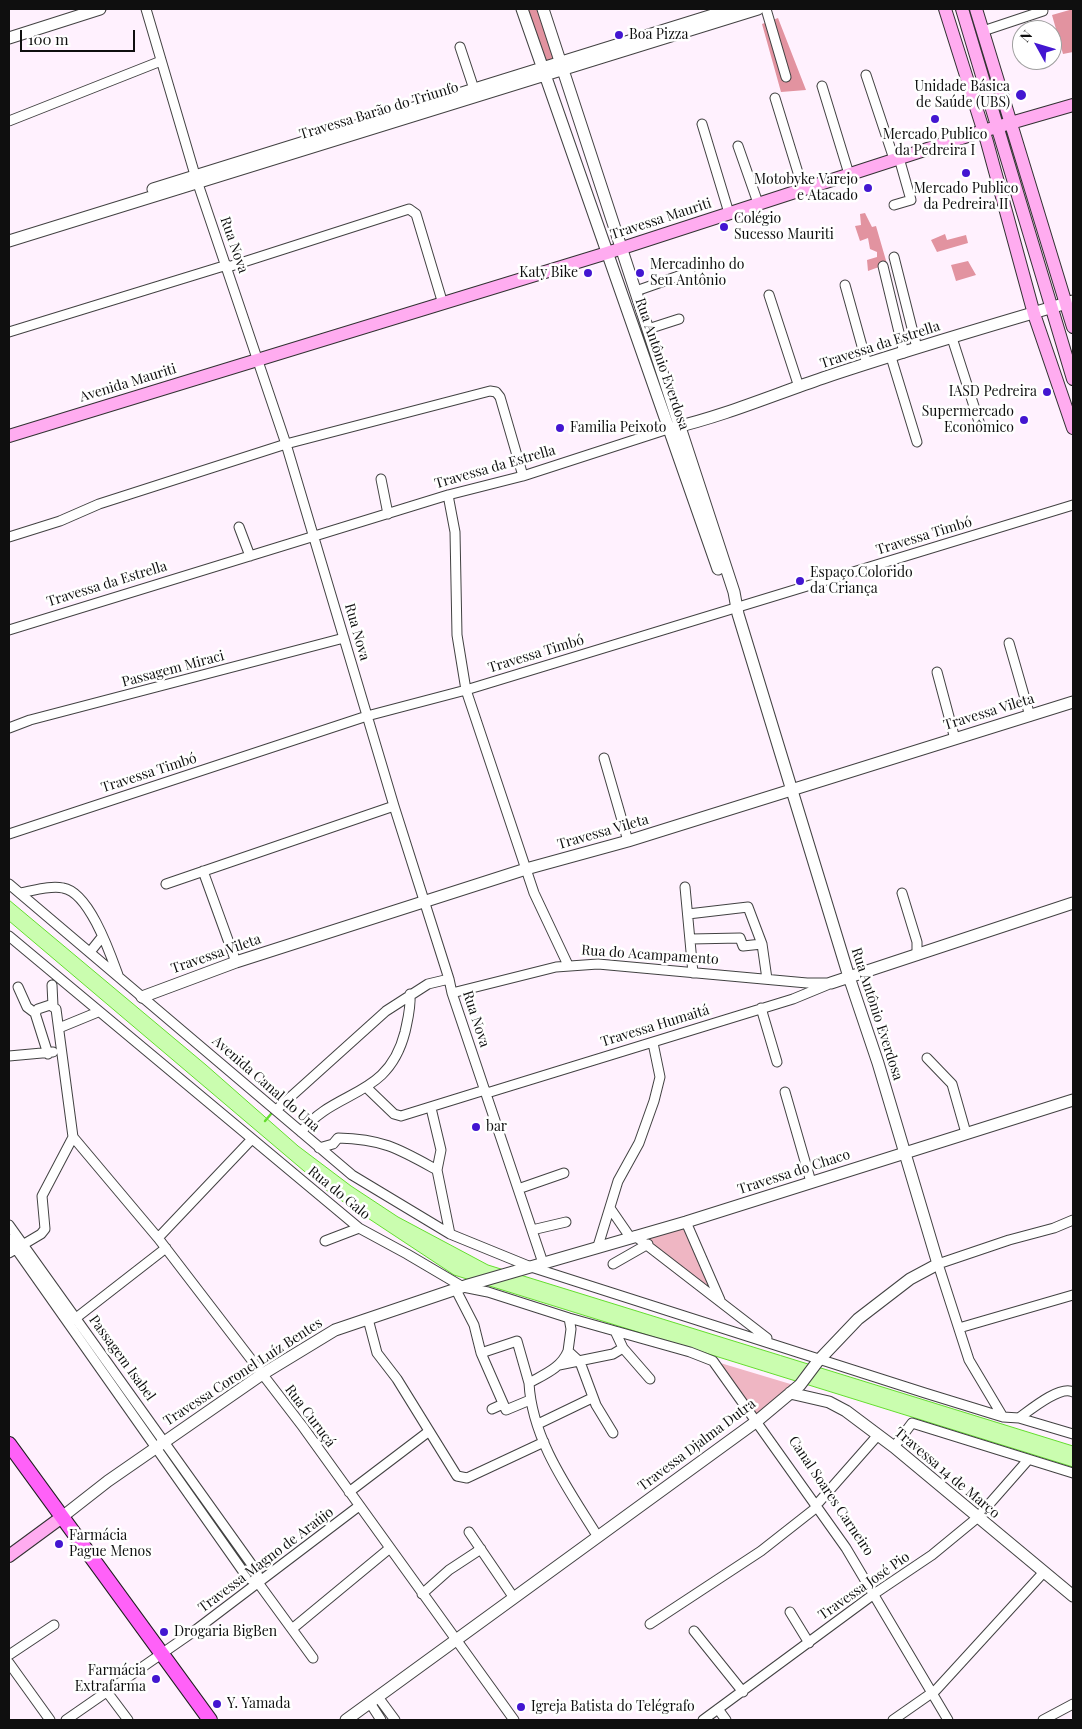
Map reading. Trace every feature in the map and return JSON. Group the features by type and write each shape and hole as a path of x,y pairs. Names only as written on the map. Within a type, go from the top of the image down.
{"main road":[{"path":"945,9 983,131 1034,314 1073,428"},
{"path":"962,9 1073,379"},
{"path":"976,9 1069,303 1073,327"},
{"name":"Travessa Mauriti","path":"257,359 443,304 897,158 1073,105"},
{"name":"Avenida Mauriti","path":"9,436 257,359"},
{"path":"9,1444 210,1720"},
{"name":"Travessa Coronel Luíz Bentes","path":"9,1556 62,1518"}],"street":[{"path":"9,38 100,9"},
{"name":"Rua Nova","path":"146,9 196,179 228,266 315,536 423,902 543,1263"},
{"name":"Rua Antônio Everdosa","path":"522,9 606,253 674,427 737,610 849,977 878,1063 903,1153 969,1360 1002,1416"},
{"name":"Rua Antônio Everdosa","path":"543,9 648,329 674,427"},
{"name":"Travessa Barão do Triunfo","path":"678,30 732,9"},
{"name":"Travessa Barão do Triunfo","path":"9,242 196,179 678,30 754,9"},
{"path":"766,9 786,77"},
{"path":"983,31 1043,11"},
{"path":"460,47 474,89"},
{"path":"9,120 161,61"},
{"name":"Travessa Barão do Triunfo","path":"381,122 474,89 543,72"},
{"path":"866,74 911,200 894,205"},
{"path":"822,86 849,174"},
{"path":"774,98 803,189"},
{"path":"702,124 729,213"},
{"path":"738,146 758,203"},
{"name":"Travessa Barão do Triunfo","path":"9,234 147,195"},
{"path":"9,332 409,209 416,214 443,304"},
{"path":"894,257 918,348"},
{"path":"883,266 904,353"},
{"path":"615,276 621,269 630,272"},
{"path":"636,291 690,272"},
{"path":"845,285 868,364"},
{"path":"769,295 799,387"},
{"name":"Travessa da Estrella","path":"9,630 448,495 523,476 918,348 1069,303"},
{"path":"648,329 679,319"},
{"path":"952,338 981,428"},
{"path":"891,357 916,442"},
{"path":"9,537 60,520 99,504 286,444 494,391 500,397 523,476"},
{"path":"381,479 388,514"},
{"path":"448,495 456,548 457,635 466,690 534,893 568,965"},
{"name":"Travessa Timbó","path":"9,834 367,716 466,690 737,610 1073,504"},
{"path":"239,527 250,556"},
{"name":"Passagem Miraci","path":"9,728 30,720 344,638"},
{"path":"1009,643 1030,716"},
{"path":"937,672 955,739"},
{"name":"Travessa Vileta","path":"142,997 236,962 423,902 628,841 1073,702"},
{"path":"604,758 628,841"},
{"path":"166,884 394,806"},
{"path":"203,871 236,962"},
{"name":"Avenida Canal do Una","path":"9,884 356,1178 450,1234 526,1268"},
{"path":"684,887 693,973"},
{"path":"20,893 56,888 69,890 81,898 102,937 118,975"},
{"path":"902,893 917,942 917,955"},
{"path":"849,977 1073,903"},
{"path":"688,914 748,907 762,944 767,979"},
{"name":"Rua do Galo","path":"9,936 251,1140 359,1228 408,1254 462,1288 488,1292 568,1318 690,1352 713,1362"},
{"path":"90,952 102,937"},
{"path":"691,940 740,938 743,946 762,944"},
{"name":"Rua do Acampamento","path":"452,993 568,965 616,965 693,973 831,983 849,977"},
{"path":"276,1110 364,1030 410,994 428,984 449,979"},
{"name":"Travessa Humaitá","path":"367,1088 397,1115 405,1116 653,1043 793,999 831,983"},
{"path":"16,1248 41,1234 46,1226 41,1205 42,1196 73,1137 59,1028 56,1009 53,1006 52,985"},
{"path":"18,987 27,1007 35,1013 48,1054"},
{"path":"301,1132 316,1116 367,1088 385,1072 400,1050 411,1008 410,994"},
{"path":"35,1013 38,1009 53,1006"},
{"path":"761,1008 777,1062"},
{"path":"59,1028 98,1012"},
{"path":"598,1246 618,1181 639,1143 654,1101 660,1077 653,1043"},
{"path":"9,1056 48,1054 62,1051"},
{"path":"927,1058 952,1084 966,1133"},
{"path":"785,1092 812,1182"},
{"name":"Travessa do Chaco","path":"526,1268 686,1222 1073,1100"},
{"path":"431,1108 441,1150 437,1170 450,1234"},
{"name":"Rua Curuçá","path":"73,1137 166,1248 303,1428 514,1720"},
{"path":"319,1148 333,1144 338,1138 379,1142 393,1146 437,1170"},
{"path":"158,1238 251,1140"},
{"path":"518,1188 564,1173"},
{"path":"610,1208 633,1236 648,1244 773,1343"},
{"name":"Travessa Djalma Dutra","path":"346,1720 759,1419 800,1385 840,1336 880,1301 910,1279 938,1264 1073,1220"},
{"path":"532,1230 566,1222"},
{"path":"686,1222 721,1303"},
{"name":"Passagem Isabel","path":"9,1225 16,1248 76,1318 160,1445"},
{"path":"325,1241 359,1228"},
{"name":"Passagem Isabel","path":"9,1239 160,1445 257,1572 259,1584 312,1658"},
{"path":"613,1264 648,1244"},
{"path":"76,1318 166,1248"},
{"path":"526,1268 773,1343 819,1360 1002,1416 1019,1418 1073,1434"},
{"name":"Travessa Coronel Luíz Bentes","path":"62,1518 108,1481 261,1375 335,1330 526,1268"},
{"path":"462,1288 481,1353 506,1410 530,1400"},
{"path":"959,1328 1073,1295"},
{"path":"559,1365 568,1350 571,1329 568,1318"},
{"path":"368,1319 377,1353 397,1379 428,1432 457,1476 466,1478 544,1442"},
{"path":"615,1331 623,1348 650,1379"},
{"path":"481,1353 517,1341 529,1383 530,1400 544,1442 556,1468 598,1537"},
{"path":"529,1383 559,1365 613,1354 623,1348"},
{"path":"568,1350 580,1362 592,1398 613,1433"},
{"name":"Canal Soares Carneiro","path":"713,1362 759,1419 877,1593 948,1720"},
{"path":"1019,1418 1054,1395 1072,1389"},
{"name":"Travessa 14 de Março","path":"790,1394 828,1402 846,1411 894,1447 1073,1596"},
{"path":"538,1424 592,1398"},
{"path":"492,1409 503,1404"},
{"path":"894,1447 912,1424 1073,1473"},
{"path":"349,1492 428,1432"},
{"path":"650,1624 761,1551 818,1504 878,1435"},
{"name":"Travessa José Pio","path":"703,1720 932,1555 977,1518 1028,1460"},
{"name":"Travessa Magno de Araújo","path":"73,1718 259,1584 359,1506"},
{"path":"469,1532 514,1598"},
{"path":"292,1629 390,1548"},
{"path":"422,1594 449,1570 481,1549"},
{"path":"893,1720 934,1692 1043,1572"},
{"path":"790,1612 809,1642"},
{"path":"9,1655 54,1625"},
{"path":"694,1631 743,1692"},
{"path":"9,1663 50,1720"},
{"path":"107,1692 128,1720"},
{"name":"Canal Soares Carneiro","path":"934,1692 954,1720"},
{"path":"374,1700 381,1720"},
{"path":"374,1700 395,1720"},
{"path":"1043,1720 1073,1704"},
{"path":"718,1709 726,1720"}],"shaded area":[{"path":"525,9 540,9 558,56 541,64"},
{"path":"1073,9 1073,52 1063,54 1062,20 1053,20 1052,15"},
{"path":"778,18 806,90 781,92 762,24"},
{"path":"865,213 872,227 876,226 887,264 868,271 867,260 877,257 877,252 870,249 868,238 860,241 855,226 861,225 860,214"},
{"path":"945,234 947,240 966,235 968,243 937,252 931,240"},
{"path":"968,261 976,275 956,281 951,265"},
{"path":"9,900 206,1065 298,1146 351,1186 398,1217 488,1265 1073,1446 1073,1467 454,1275 330,1193 9,921"},
{"path":"683,1221 718,1300 640,1237"},
{"path":"717,1362 797,1386 757,1422"}],"waterway":[{"path":"265,1121 271,1114"}],"place":[{"name":"Boa Pizza","path":"619,35"},
{"name":"Unidade Básica de Saúde (UBS)","path":"1021,95"},
{"name":"Mercado Publico da Pedreira I","path":"935,119"},
{"name":"Mercado Publico da Pedreira II","path":"966,173"},
{"name":"Motobyke Varejo e Atacado","path":"868,188"},
{"name":"Colégio Sucesso Mauriti","path":"724,227"},
{"name":"Katy Bike","path":"588,273"},
{"name":"Mercadinho do Seu Antônio","path":"640,273"},
{"name":"IASD Pedreira","path":"1047,392"},
{"name":"Supermercado Econômico","path":"1024,420"},
{"name":"Familia Peixoto","path":"560,428"},
{"name":"Espaço Colorido da Criança","path":"800,581"},
{"name":"bar","path":"476,1127"},
{"name":"Farmácia Pague Menos","path":"59,1544"},
{"name":"Drogaria BigBen","path":"164,1632"},
{"name":"Farmácia Extrafarma","path":"156,1679"},
{"name":"Y. Yamada","path":"217,1704"},
{"name":"Igreja Batista do Telégrafo","path":"521,1707"}]}
